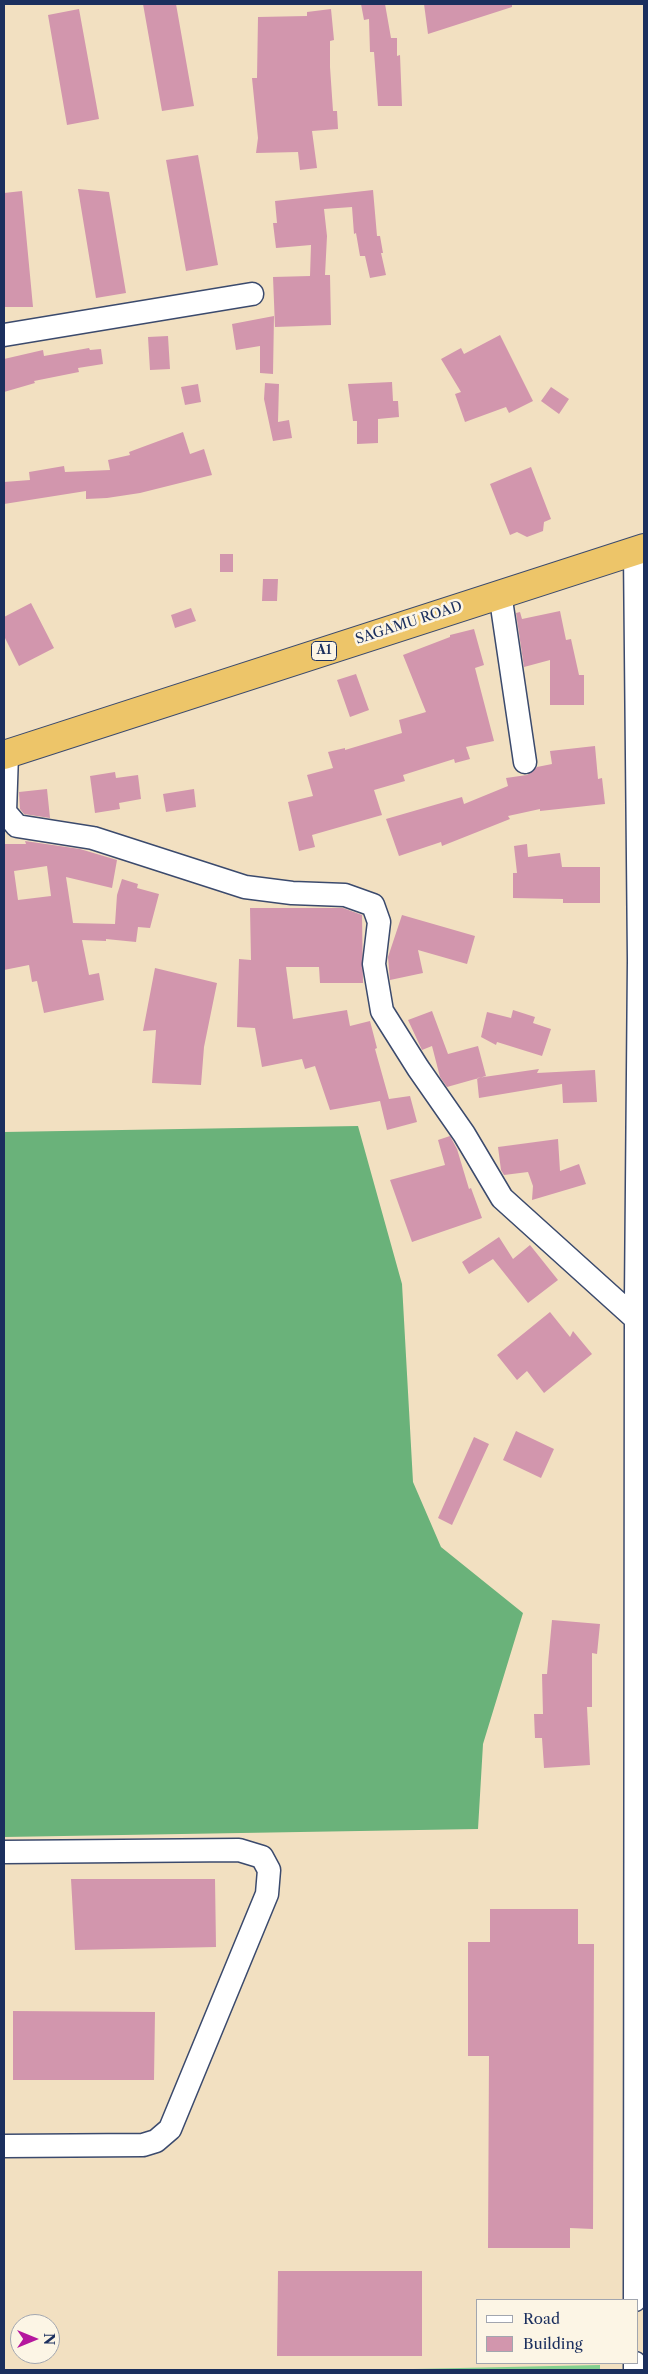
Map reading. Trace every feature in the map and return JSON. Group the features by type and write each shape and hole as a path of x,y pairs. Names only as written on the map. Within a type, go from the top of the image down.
{"highway":[{"name":"SAGAMU ROAD","path":"5,754 640,550"}],"street":[{"path":"4,335 252,294"},
{"path":"635,2299 640,1797 636,1319 642,960 640,550"},
{"path":"500,594 525,762"},
{"path":"5,754 5,812 17,826 92,838 245,887 292,893 346,895 372,905 379,922 374,964 382,1011 418,1068 464,1134 502,1198 636,1319"},
{"path":"4,1852 239,1850 262,1856 269,1870 268,1894 170,2129 156,2141 144,2144 4,2146"}],"green space":[{"path":"358,1126 402,1284 413,1482 441,1547 523,1613 483,1744 478,1829 4,1837 4,1132"},
{"path":"600,2365 600,2370 367,2370"}],"building":[{"path":"143,4 176,4 194,106 162,111"},
{"path":"361,4 385,4 391,38 397,38 397,56 400,55 402,106 378,106 374,52 370,52 369,19 364,20"},
{"path":"424,4 512,4 512,7 428,34"},
{"path":"79,9 99,119 67,125 48,15"},
{"path":"331,9 334,40 330,41 330,67 333,111 337,111 338,129 312,131 317,168 300,170 298,152 256,153 258,138 252,78 257,78 258,17 307,16 307,12"},
{"path":"198,155 218,265 186,271 166,160"},
{"path":"78,189 109,192 126,293 96,298"},
{"path":"373,190 377,236 380,236 383,253 381,253 386,275 370,278 365,256 360,256 356,233 354,234 352,207 324,209 327,236 325,275 330,275 331,325 275,327 273,277 310,276 311,245 276,248 273,223 277,223 275,201"},
{"path":"22,191 33,307 4,307 4,193"},
{"path":"274,316 273,374 260,373 260,346 236,350 232,324"},
{"path":"500,335 533,401 509,413 506,407 465,422 455,394 461,392 441,359 461,348 464,354"},
{"path":"168,336 170,369 150,370 148,337"},
{"path":"89,348 90,350 101,349 103,364 78,368 79,372 34,381 35,383 4,392 4,359 43,350 44,356"},
{"path":"392,382 393,401 398,401 399,417 378,419 378,443 357,444 357,421 353,421 348,384"},
{"path":"265,383 279,384 278,422 289,420 292,438 273,441 264,399"},
{"path":"198,384 201,402 185,405 181,387"},
{"path":"551,387 569,399 559,414 541,401"},
{"path":"183,432 190,454 204,449 212,475 140,493 107,498 86,499 86,491 4,504 4,482 30,480 29,472 64,466 65,472 110,470 108,460 130,455 129,452"},
{"path":"531,467 551,519 544,522 543,531 527,537 517,532 510,535 490,484"},
{"path":"220,554 233,554 233,572 220,572"},
{"path":"263,579 278,579 277,601 262,601"},
{"path":"31,603 54,648 19,666 4,636 4,617"},
{"path":"191,608 196,621 175,628 171,615"},
{"path":"560,611 566,640 571,639 579,675 584,675 584,705 550,705 550,660 524,667 516,613 520,612 522,619"},
{"path":"474,629 484,665 475,668 494,741 466,747 470,759 455,763 454,759 403,775 405,781 374,790 382,815 312,835 315,847 299,851 288,802 313,796 307,775 333,768 328,752 345,748 345,750 402,733 399,720 426,712 403,655 450,637 450,635"},
{"path":"356,674 369,710 350,717 337,680"},
{"path":"595,746 598,779 602,778 605,804 540,811 540,809 508,816 510,819 442,846 441,842 399,856 386,819 462,797 464,804 508,786 506,778 527,775 537,767 552,764 550,751"},
{"path":"115,772 116,778 138,775 141,799 119,803 120,809 95,813 90,776"},
{"path":"47,789 50,818 24,814 20,809 19,792"},
{"path":"194,789 196,807 166,812 163,794"},
{"path":"25,841 80,849 117,860 112,888 66,877 73,923 115,924 117,895 122,879 138,884 137,888 159,894 150,928 138,927 136,942 106,939 106,941 82,940 89,975 99,973 104,1000 44,1013 37,981 32,982 29,965 4,970 4,844 26,844","holes":["47,866 51,896 18,900 14,871"]},
{"path":"527,844 528,857 560,853 562,867 600,867 600,903 563,903 563,899 513,898 513,873 517,873 514,846"},
{"path":"250,908 343,908 362,915 363,983 320,983 319,967 286,967 293,1019 347,1010 350,1026 370,1021 377,1048 375,1049 389,1099 410,1096 417,1122 387,1130 380,1101 330,1110 315,1066 305,1069 302,1059 262,1067 255,1028 237,1027 239,959 251,960"},
{"path":"402,915 475,936 467,964 418,950 423,973 390,980 388,957"},
{"path":"155,968 217,983 204,1047 201,1085 152,1083 156,1030 143,1031"},
{"path":"513,1010 535,1017 533,1023 551,1029 542,1056 497,1042 496,1045 481,1037 487,1012 511,1018"},
{"path":"432,1011 448,1054 478,1046 486,1076 447,1087 440,1077 432,1046 422,1050 408,1020"},
{"path":"539,1069 537,1073 595,1070 597,1102 563,1103 562,1084 479,1098 477,1078"},
{"path":"450,1136 457,1149 469,1189 471,1188 482,1218 412,1242 390,1180 445,1165 438,1140"},
{"path":"558,1139 560,1171 579,1164 586,1184 532,1200 533,1186 528,1172 504,1175 501,1170 498,1147"},
{"path":"499,1237 513,1259 530,1245 558,1280 528,1303 493,1259 469,1274 462,1262"},
{"path":"550,1312 570,1337 573,1331 592,1354 544,1393 527,1371 517,1380 497,1355"},
{"path":"516,1431 554,1449 541,1478 503,1460"},
{"path":"474,1437 489,1444 452,1525 438,1518"},
{"path":"552,1620 600,1624 597,1654 592,1653 592,1707 587,1707 590,1765 544,1768 542,1738 535,1738 534,1714 543,1714 542,1674 547,1674"},
{"path":"71,1879 215,1879 216,1947 75,1950"},
{"path":"490,1909 578,1909 578,1944 594,1944 593,2229 570,2228 570,2248 488,2248 489,2056 468,2056 468,1942 490,1942"},
{"path":"13,2011 155,2012 154,2080 13,2080"},
{"path":"278,2271 422,2271 422,2356 277,2356"}]}
